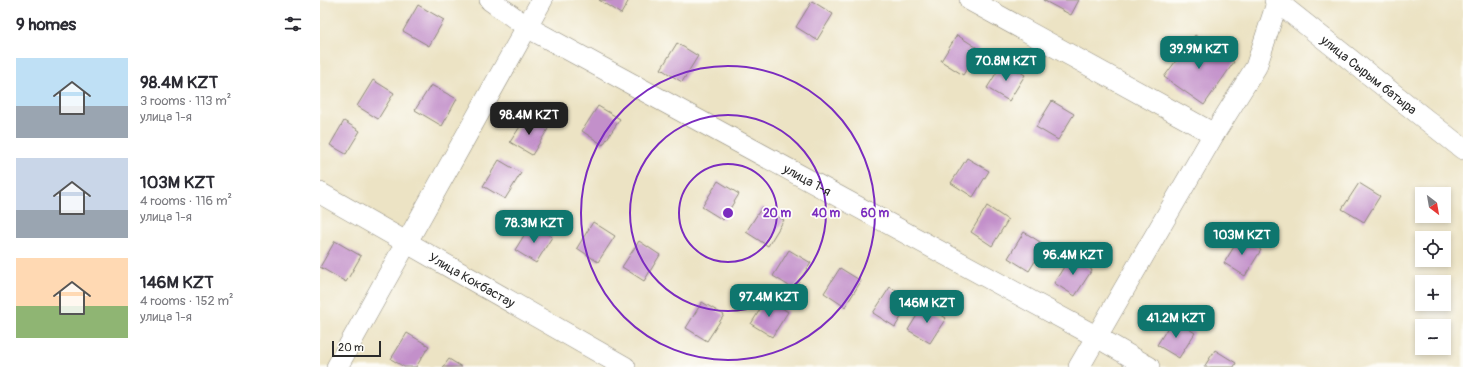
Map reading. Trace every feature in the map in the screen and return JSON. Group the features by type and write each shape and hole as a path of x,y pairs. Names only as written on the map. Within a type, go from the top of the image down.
{"street":[{"name":"улица 1-я","path":"490,0 528,27 1097,337 1149,367"},
{"path":"337,367 542,0"},
{"path":"970,0 1214,134"},
{"path":"1079,367 1214,134 1256,67 1277,0"},
{"name":"улица Сырым батыра","path":"1277,0 1463,149"},
{"name":"Улица Кокбастау","path":"320,192 625,367"}],"building":[{"path":"599,0 629,0 621,14"},
{"path":"1043,0 1079,0 1071,15"},
{"path":"812,1 833,14 817,40 796,27"},
{"path":"418,5 444,20 429,46 403,31"},
{"path":"957,35 979,49 963,75 941,61"},
{"path":"1195,35 1234,62 1204,105 1164,77"},
{"path":"677,43 698,56 682,82 661,69"},
{"path":"1003,62 1025,75 1009,101 987,88"},
{"path":"373,80 394,93 378,119 357,106"},
{"path":"431,85 457,99 442,126 415,110"},
{"path":"1052,101 1074,114 1058,140 1036,127"},
{"path":"598,106 620,119 603,145 582,131"},
{"path":"527,116 548,129 532,155 510,142"},
{"path":"344,121 360,131 346,154 330,145"},
{"path":"967,158 989,171 973,197 951,183"},
{"path":"499,160 521,173 505,199 483,186"},
{"path":"718,181 739,194 723,220 702,207"},
{"path":"1359,183 1380,196 1364,222 1342,209"},
{"path":"987,206 1008,220 992,246 971,232"},
{"path":"762,207 784,220 768,246 746,232"},
{"path":"593,222 615,236 598,262 577,248"},
{"path":"531,224 552,237 536,263 515,250"},
{"path":"1024,232 1045,245 1029,271 1008,258"},
{"path":"1240,237 1261,250 1245,276 1224,263"},
{"path":"335,241 361,256 346,282 320,267"},
{"path":"639,241 660,255 644,281 622,267"},
{"path":"789,250 811,263 794,289 773,276"},
{"path":"1070,257 1092,270 1075,296 1054,283"},
{"path":"840,268 861,281 845,307 824,293"},
{"path":"890,287 911,301 895,327 873,313"},
{"path":"767,298 788,312 772,337 751,324"},
{"path":"702,302 724,315 707,341 686,328"},
{"path":"924,304 946,318 930,343 908,330"},
{"path":"1173,319 1195,333 1179,358 1157,345"},
{"path":"407,333 429,346 416,367 404,367 391,359"},
{"path":"1215,350 1236,363 1234,367 1204,367"},
{"path":"449,359 462,367 443,367"}]}
